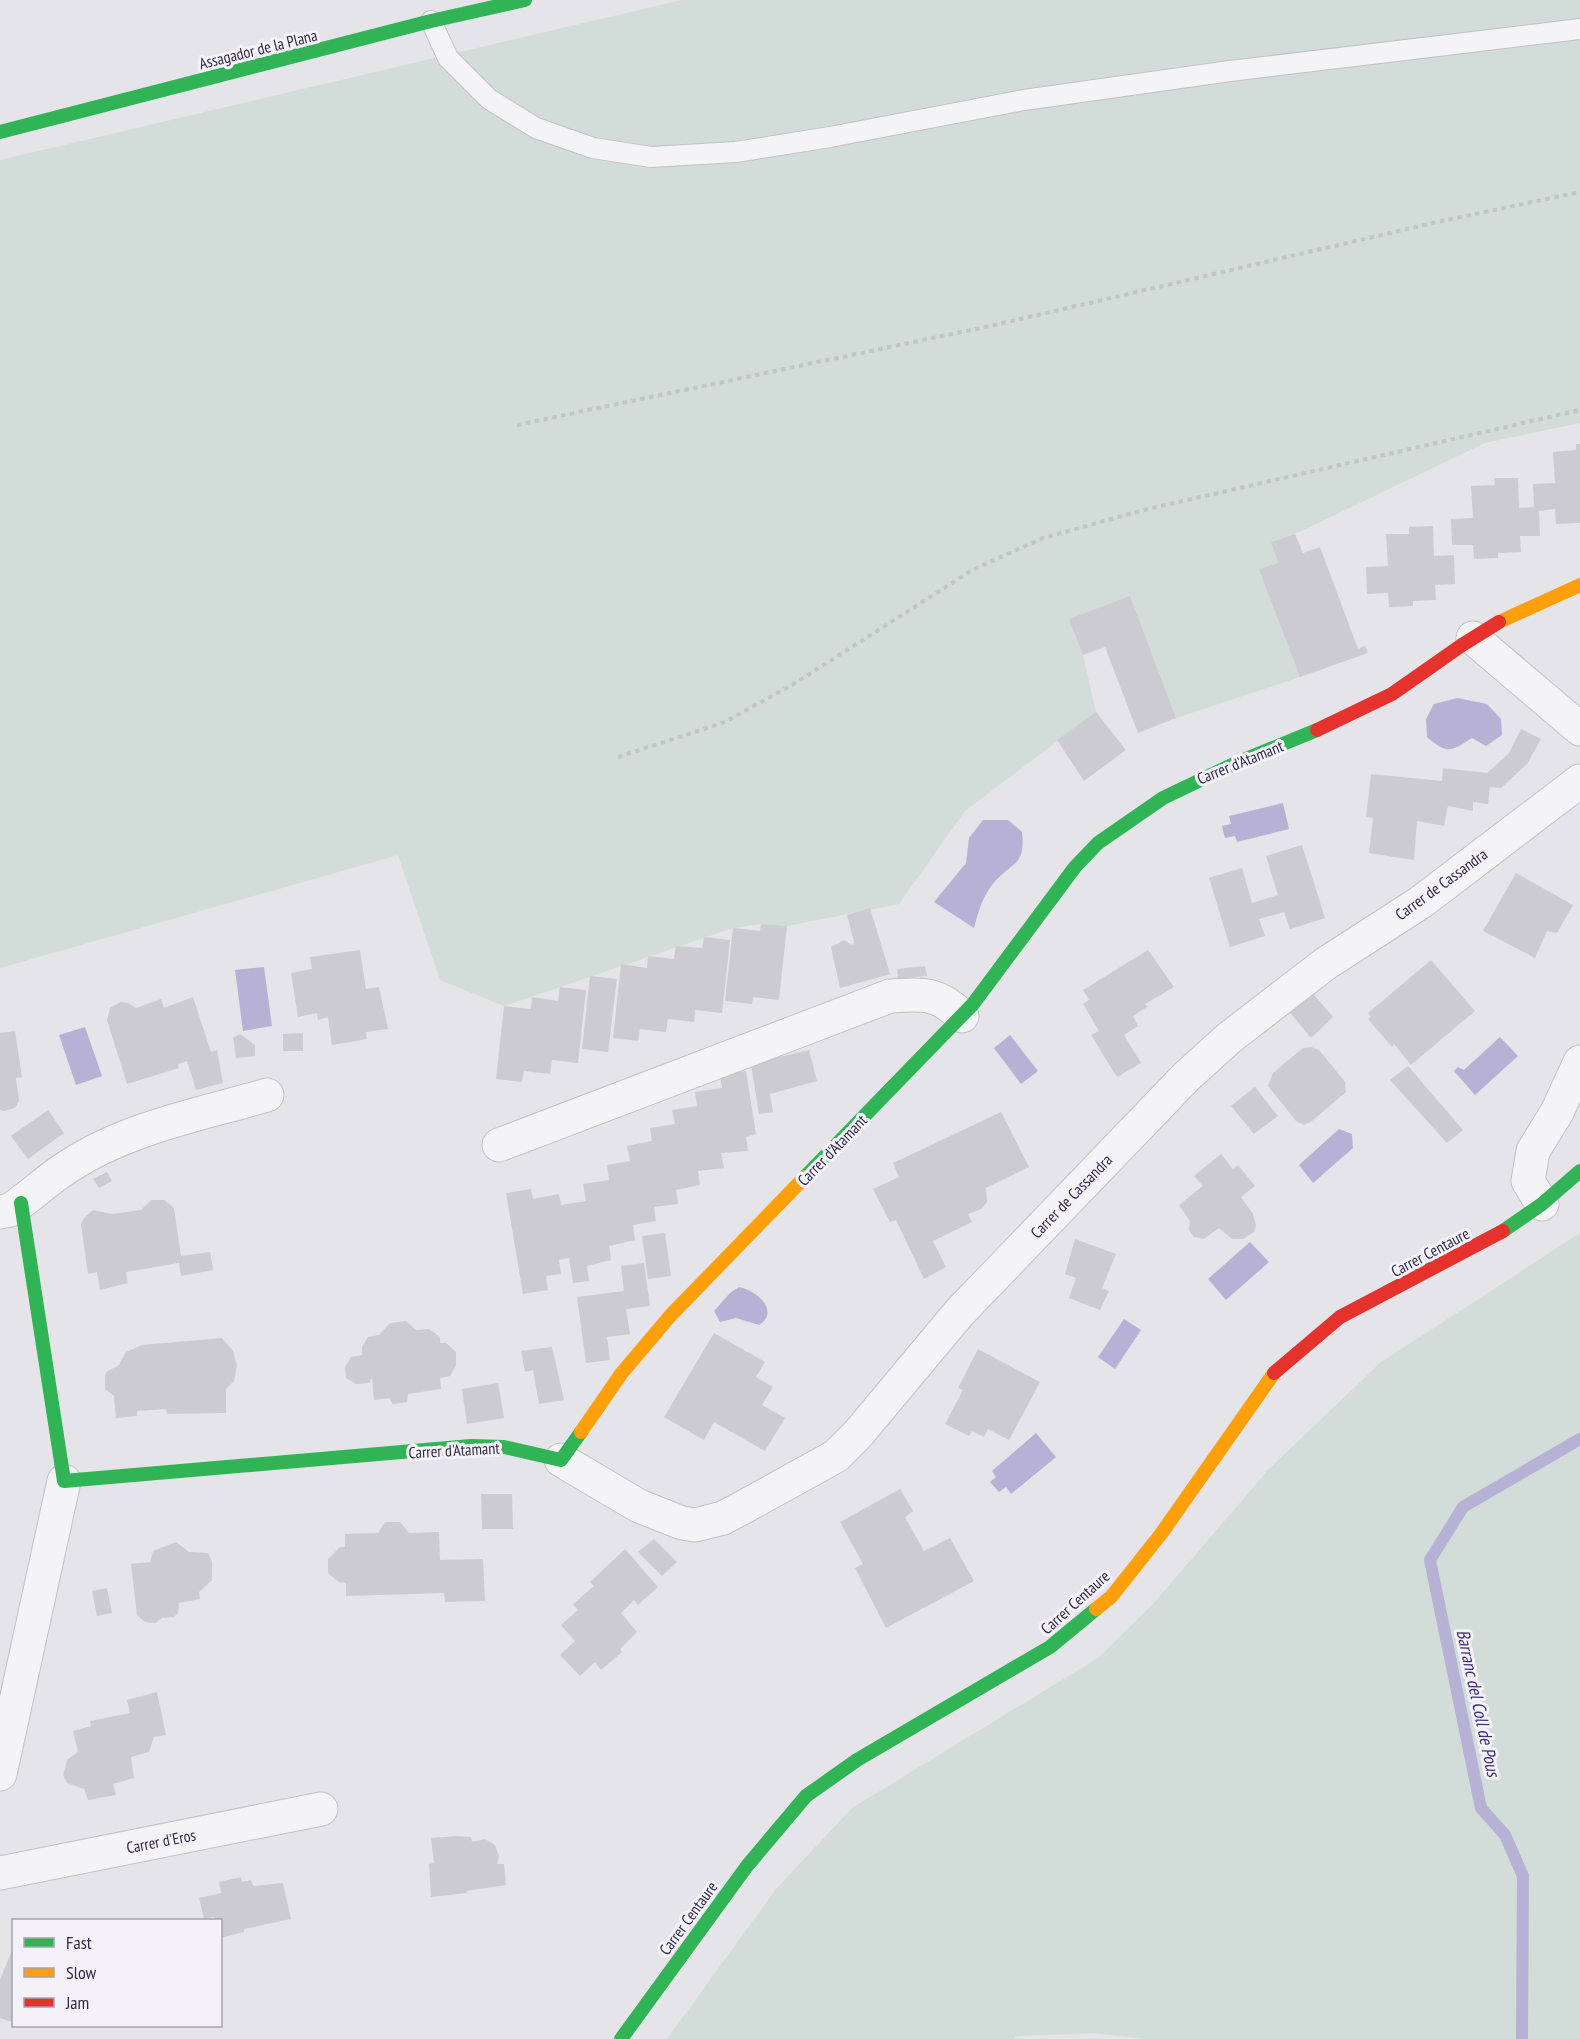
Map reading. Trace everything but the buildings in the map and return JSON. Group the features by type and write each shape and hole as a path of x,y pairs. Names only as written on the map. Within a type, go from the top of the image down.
{"street":[{"name":"Assagador de la Plana","path":"0,132 431,21 525,0"},
{"name":"Carrer d'Atamant","path":"64,1481 471,1446 504,1447 561,1460 621,1374 663,1323 962,1016 1006,965 1070,875 1095,845 1132,815 1179,787 1332,725 1384,699 1473,638 1518,612 1580,585"},
{"path":"1473,638 1580,729"},
{"name":"Carrer de Cassandra","path":"561,1460 639,1506 682,1523 694,1525 723,1518 836,1456 858,1434 959,1313 1186,1077 1229,1038 1325,964 1421,902 1580,782"},
{"path":"499,1145 890,996 926,994 946,1001 962,1016"},
{"path":"1542,1204 1528,1181 1533,1151 1557,1112 1580,1062"},
{"path":"0,1774 64,1481 10,1207 69,1166 98,1150 165,1124 267,1095"},
{"name":"Carrer Centaure","path":"621,2039 747,1866 806,1796 857,1760 1050,1647 1111,1597 1161,1534 1270,1376 1340,1317 1509,1228 1542,1204 1580,1171"},
{"name":"Carrer d'Eros","path":"0,1873 321,1809"}],"lane":[{"path":"431,21 448,58 489,99 517,117 536,128 593,148 651,157 736,152 830,137 1024,100 1230,71 1580,29"}],"path":[{"path":"517,425 990,326 1442,221 1580,192"},
{"path":"618,757 725,722 797,682 974,569 1043,538 1144,510 1580,410"}],"shaded area":[{"path":"682,0 1580,0 1580,423 1485,443 1295,534 1271,542 1278,563 1260,570 1300,677 1176,718 1130,597 1083,655 1096,712 965,811 899,904 787,926 761,924 733,928 504,1006 440,980 398,855 0,968 0,160"},
{"path":"1457,698 1487,704 1501,719 1502,735 1486,746 1472,738 1449,749 1439,746 1427,737 1426,719 1434,704"},
{"path":"1283,803 1289,829 1237,842 1235,836 1225,838 1222,826 1231,824 1229,816"},
{"path":"983,820 1008,820 1022,832 1023,844 1019,859 992,885 986,895 974,928 934,902 966,863 969,838"},
{"path":"264,967 272,1026 243,1031 235,970"},
{"path":"85,1027 102,1076 76,1085 59,1035"},
{"path":"1010,1035 1038,1071 1021,1084 994,1048"},
{"path":"1500,1037 1518,1056 1475,1095 1454,1071 1458,1067 1464,1070"},
{"path":"1339,1129 1352,1134 1353,1148 1313,1183 1299,1165"},
{"path":"1580,1233 1580,2039 1147,2039 1093,2033 1017,2036 1014,2039 667,2039 776,1889 852,1808 1098,1658 1153,1604 1269,1469 1380,1363"},
{"path":"1250,1242 1269,1262 1226,1300 1208,1279"},
{"path":"739,1287 752,1292 764,1302 768,1314 759,1325 736,1318 720,1322 714,1311 730,1293"},
{"path":"1124,1319 1141,1330 1115,1369 1098,1357"},
{"path":"1036,1433 1056,1457 1011,1494 1006,1487 999,1492 990,1482 996,1477 992,1471"}],"waterway":[{"name":"Barranc del Coll de Pous","path":"1522,2039 1523,1876 1505,1835 1481,1808 1430,1560 1463,1507 1580,1439"}],"traffic: fast":[{"path":"0,132 431,21 525,0"},
{"path":"805,1177 973,1004 1075,867 1098,843 1163,798 1234,764 1317,730"},
{"path":"1503,1231 1542,1204 1580,1171"},
{"path":"21,1203 64,1481 471,1446 504,1447 561,1460 581,1432"},
{"path":"621,2039 747,1866 806,1796 857,1760 1050,1647 1096,1609"}],"traffic: slow":[{"path":"1499,622 1580,585"},
{"path":"581,1432 621,1374 670,1316 805,1177"},
{"path":"1096,1609 1111,1597 1161,1534 1274,1373"}],"traffic: jam":[{"path":"1317,730 1392,694 1499,622"},
{"path":"1274,1373 1340,1317 1503,1231"}]}
